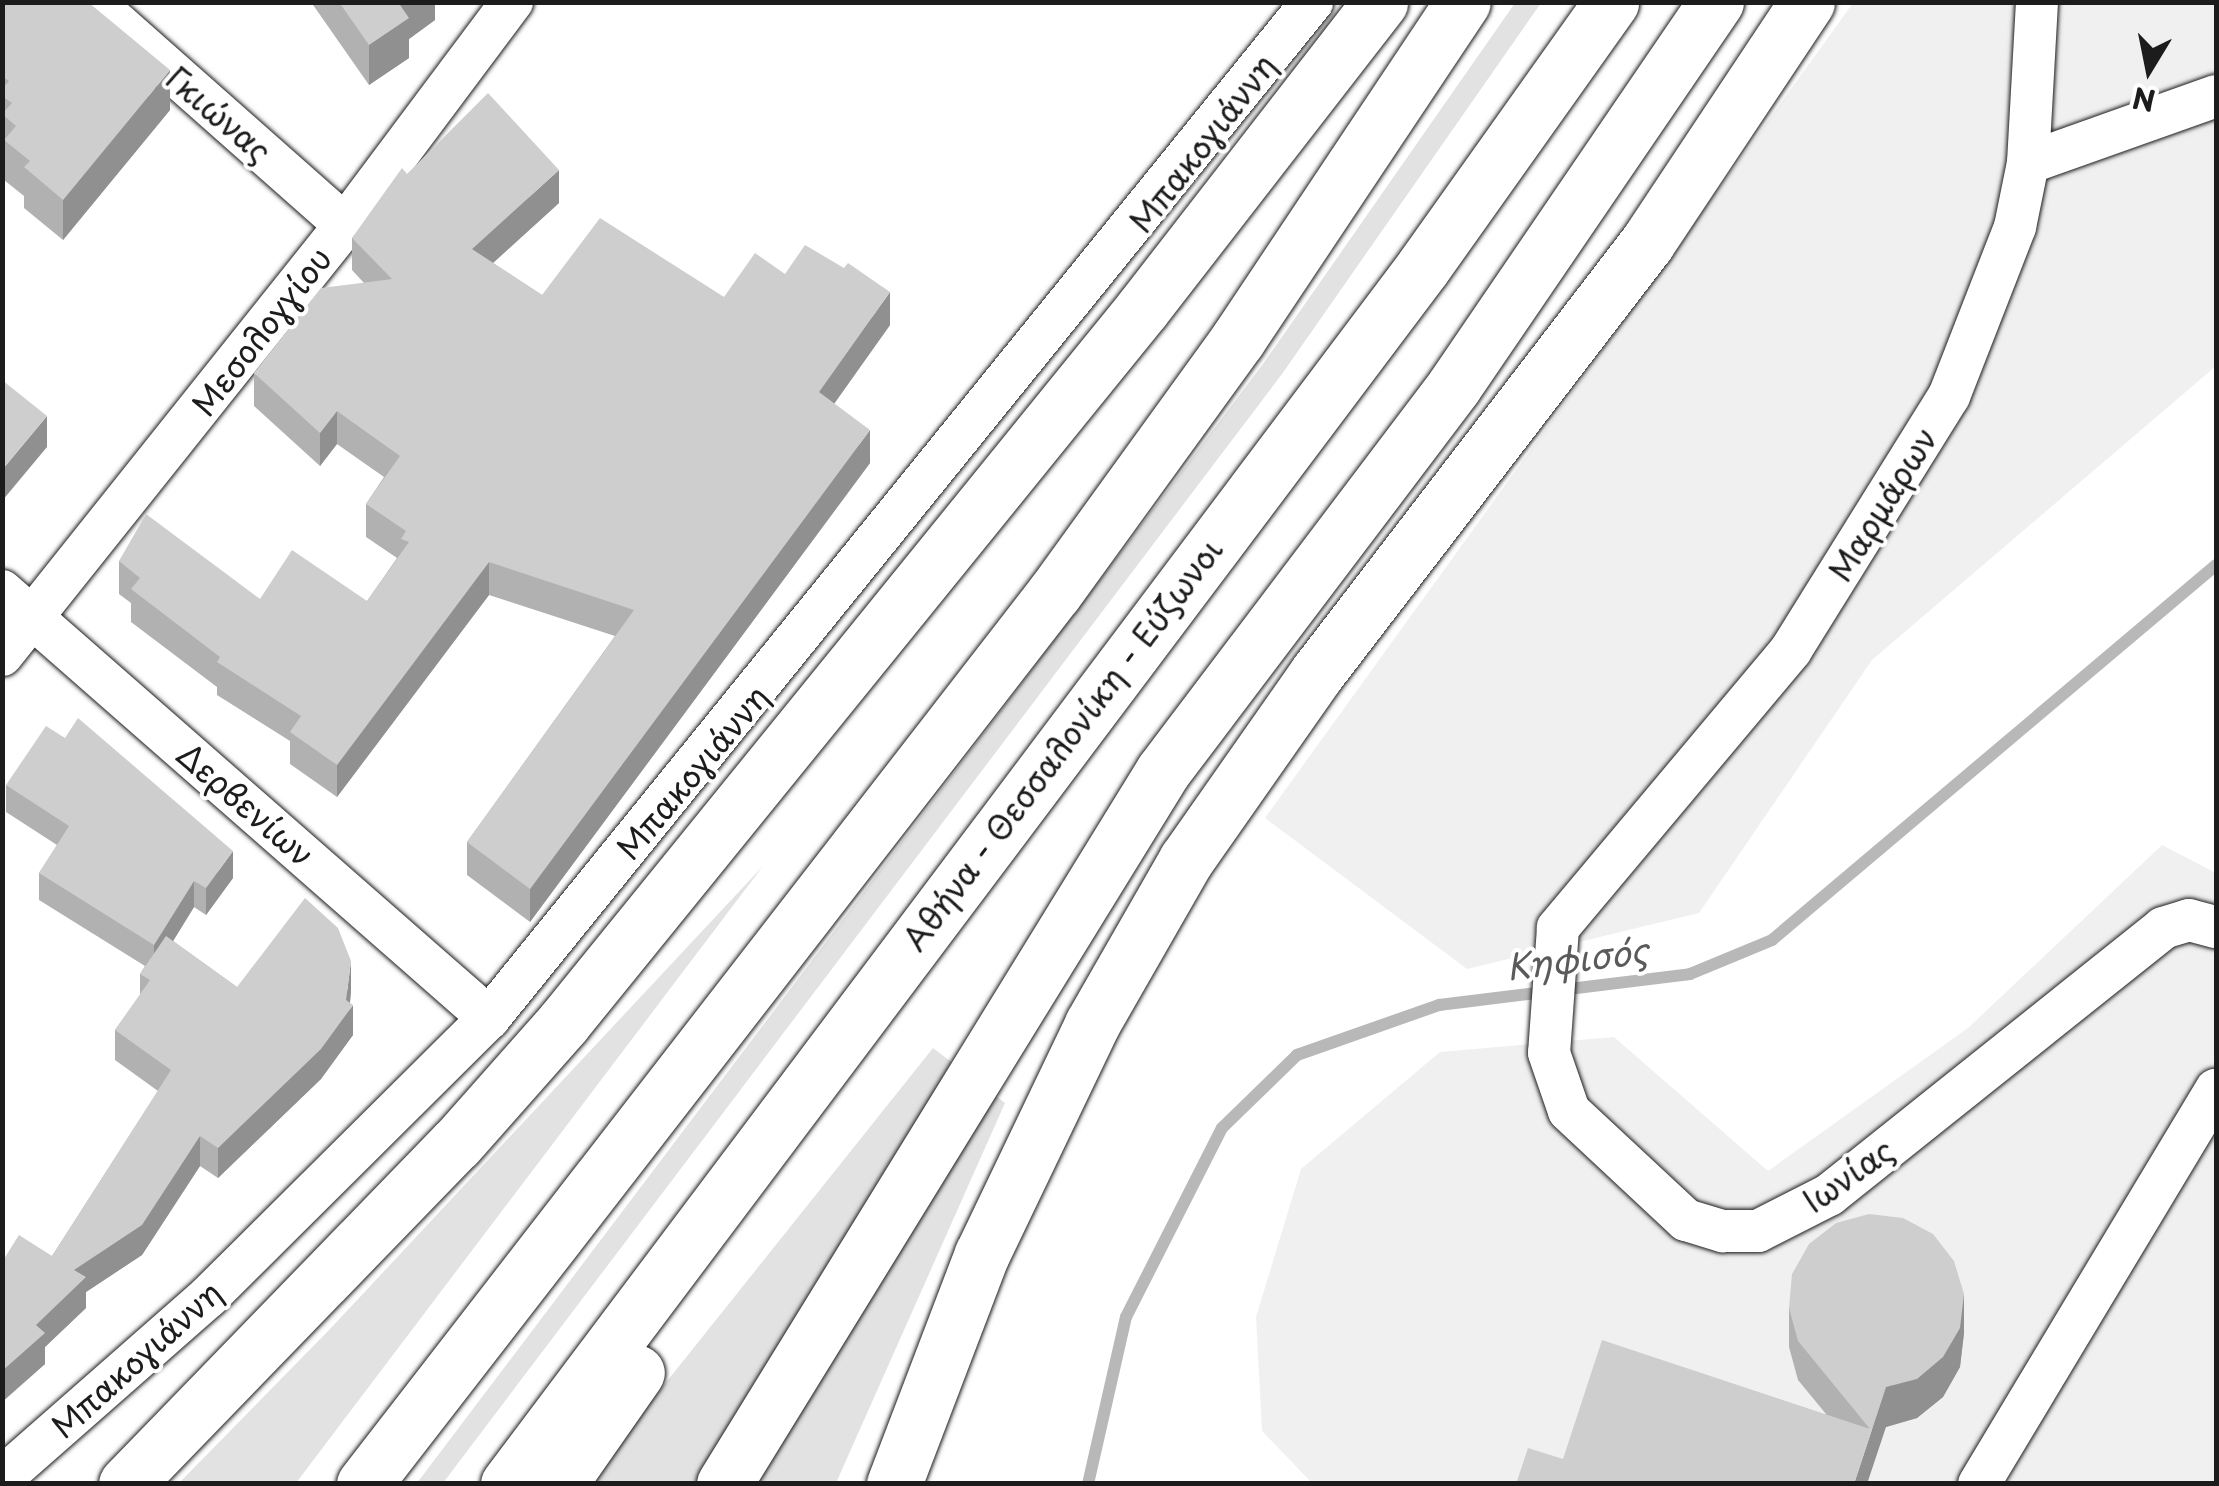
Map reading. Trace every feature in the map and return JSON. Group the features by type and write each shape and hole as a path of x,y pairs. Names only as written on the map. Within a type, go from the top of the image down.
{"main road":[{"path":"126,1484 458,1143 563,1023 1143,308 1380,2"},
{"path":"364,1484 1055,592 1238,338 1463,2"},
{"name":"Αθήνα - Θεσσαλονίκη - Εύζωνοι","path":"508,1484 1423,268 1611,2"},
{"path":"724,1484 804,1348 1162,771 1454,386 1716,2"},
{"path":"894,1484 982,1254 1092,1024 1186,860 1317,673 1646,243 1808,2"},
{"path":"559,1484 664,1332 733,1182"}],"street":[{"name":"Γκιώνας","path":"92,2 346,224"},
{"name":"Μεσολογγίου","path":"2,656 18,604 346,224 512,2"},
{"name":"Μπακογιάννη","path":"2,1478 208,1298 488,1018 1312,2"},
{"name":"Μαρμάρων","path":"1558,928 1792,650 1949,396 2016,227 2028,163 2037,2"},
{"path":"2028,163 2216,96"},
{"name":"Δερβενίων","path":"18,604 488,1018"},
{"name":"Ιωνίας","path":"1558,928 1548,999 1548,1053 1569,1110 1686,1220 1723,1231 1758,1230 1829,1196 2163,928 2189,920 2216,927"},
{"path":"1979,1484 2216,1090"}],"shaded area":[{"path":"1515,3 1541,3 1282,374 443,1483 417,1483 1263,364"},
{"path":"1853,3 2216,3 2216,366 1872,660 1699,913 1467,969 1265,818"},
{"path":"2162,845 2216,873 2216,1483 1312,1483 1262,1431 1256,1317 1301,1169 1440,1052 1614,1037 1768,1171 1968,1028"},
{"path":"763,866 296,1483 179,1483 330,1329"},
{"path":"933,1048 1005,1103 836,1483 585,1484"}],"building":[{"path":"2,2 88,2 170,70 63,200 24,167 30,161 4,140 16,126 2,114 12,103 2,96 9,81 2,76"},
{"path":"339,2 403,2 400,5 409,18 369,45"},
{"path":"488,93 559,170 472,249 542,295 600,218 724,297 755,253 785,274 805,245 844,268 848,263 890,292 819,392 870,430 530,889 467,842 634,610 489,562 337,765 290,732 301,716 217,662 220,657 131,589 140,578 119,561 146,514 260,599 292,550 367,601 409,542 401,539 406,531 366,504 400,456 337,411 320,433 254,373 321,288 392,279 352,238 402,168 407,174"},
{"path":"2,380 47,416 2,470"},
{"path":"78,718 233,851 206,888 194,881 154,945 39,873 69,826 6,785 46,726 65,738"},
{"path":"305,898 338,928 351,961 346,1000 353,1005 321,1049 218,1148 200,1136 142,1225 74,1270 86,1277 36,1325 45,1333 2,1371 2,1262 19,1235 52,1256 171,1070 115,1030 150,980 140,974 166,936 237,987"},
{"path":"1869,1214 1903,1218 1933,1234 1954,1261 1964,1294 1960,1328 1943,1357 1917,1379 1886,1387 1854,1484 1516,1484 1528,1448 1563,1459 1602,1340 1870,1429 1798,1341 1789,1308 1792,1274 1809,1244 1836,1223"}],"waterway":[{"name":"Κηφισός","path":"1088,1484 1126,1317 1222,1128 1297,1055 1439,1005 1690,974 1772,940 2216,565"}]}
